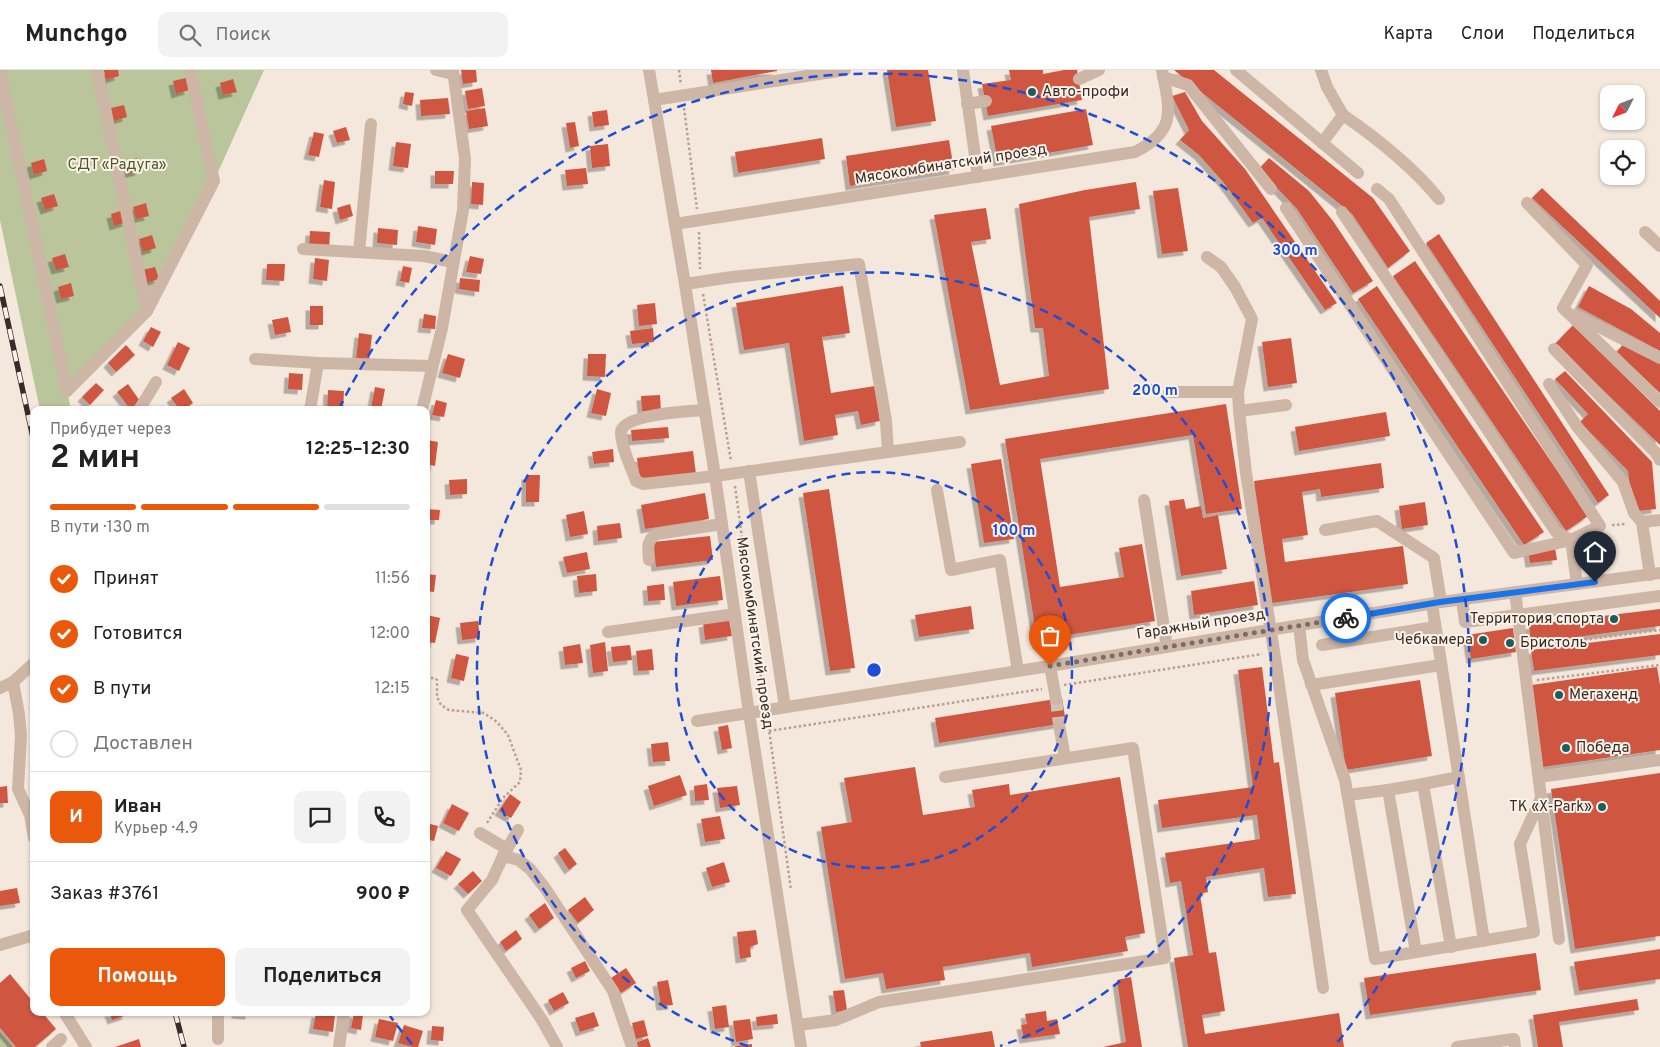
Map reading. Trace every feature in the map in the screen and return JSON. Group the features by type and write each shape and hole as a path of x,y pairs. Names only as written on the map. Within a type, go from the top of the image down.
{"street":[{"path":"97,70 147,311"},
{"path":"0,71 67,390 147,311 214,181 190,70"},
{"path":"423,406 442,328 463,210 465,159 453,72 436,70"},
{"name":"Мясокомбинатский проезд","path":"649,70 705,410 801,1047"},
{"path":"654,100 683,97 845,70"},
{"path":"963,70 978,177"},
{"path":"1079,79 1098,70"},
{"path":"1236,70 1358,173"},
{"path":"1321,70 1327,87 1343,115 1377,138 1428,186 1439,199"},
{"path":"1163,73 1188,84 1271,189"},
{"name":"Мясокомбинатский проезд","path":"675,224 1135,152 1151,144 1163,131 1169,117 1163,73"},
{"path":"967,104 986,101"},
{"path":"1322,143 1343,115"},
{"path":"359,252 371,124"},
{"path":"1286,208 1514,553 1571,540 1600,526 1389,199 1377,189"},
{"path":"1528,203 1587,265 1563,308"},
{"path":"1342,212 1556,532 1571,540"},
{"path":"1645,232 1660,246"},
{"path":"303,249 424,256 453,262"},
{"path":"1207,257 1220,266 1235,287 1252,318 1238,392 1239,411 1246,473 1271,630 1323,988"},
{"path":"685,284 860,264 886,420 888,452"},
{"path":"1563,308 1660,358"},
{"path":"1563,308 1660,402"},
{"path":"1554,350 1656,453 1660,460"},
{"path":"255,359 318,363 432,366"},
{"path":"311,406 318,363"},
{"path":"141,406 156,382"},
{"path":"1549,384 1578,428 1623,482 1634,514 1642,522 1655,574"},
{"path":"1169,392 1238,392"},
{"path":"1239,411 1286,406"},
{"path":"705,410 659,414 632,420 622,428 625,453 636,481 642,484 715,476 960,442"},
{"path":"749,471 785,707"},
{"path":"937,490 951,570 1000,560 1018,671"},
{"path":"1144,500 1167,647"},
{"path":"1642,522 1660,520"},
{"path":"1325,530 1377,521 1434,558 1435,628 1484,941"},
{"path":"649,560 648,544 650,537 657,534 722,524"},
{"path":"1571,540 1577,584"},
{"name":"Гаражный проезд","path":"696,721 1462,599 1655,574"},
{"path":"1515,592 1559,939"},
{"path":"1462,599 1466,622 1660,596"},
{"path":"608,632 735,614"},
{"path":"1299,625 1303,660 1345,780 1375,959 1534,932 1520,844 1541,798"},
{"path":"1322,645 1435,628"},
{"path":"1311,685 1441,665"},
{"path":"1050,666 1055,693"},
{"path":"0,688 13,682 30,667"},
{"path":"13,682 21,736 18,789 30,815"},
{"path":"1059,724 1065,758"},
{"path":"798,1025 836,1020 879,1002 1166,958 1133,748 945,777"},
{"path":"1539,777 1660,760"},
{"path":"1348,795 1459,777"},
{"path":"1423,784 1451,947"},
{"path":"1388,790 1416,952"},
{"path":"518,830 492,880 466,910 542,1020 557,1047"},
{"path":"480,833 505,853 519,860 530,869 545,888 613,991 632,1047"},
{"path":"0,945 30,936"},
{"path":"67,1016 86,1047"},
{"path":"218,1016 218,1039"},
{"path":"339,1047 343,1016"},
{"path":"1457,1047 1514,1039 1515,1047"}],"path":[{"path":"679,70 698,220 701,281 733,473 792,898"},
{"path":"1600,526 1642,522"},
{"path":"1522,648 1660,630"},
{"path":"769,731 1055,693 1274,652"},
{"path":"1527,681 1660,665"},
{"path":"430,678 437,680 437,697 441,705 449,710 484,713 497,722 508,735 521,770 520,782 503,798 480,833"}],"green space":[{"name":"СДТ «Радуга»","path":"0,70 264,70 214,181 147,311 67,390 70,406 39,406 0,220"},
{"path":"0,1032 13,1047 0,1047"}],"building":[{"path":"104,70 118,70 119,76 106,80"},
{"path":"461,70 476,70 477,82 463,84"},
{"path":"711,70 777,70 777,71 713,83"},
{"path":"887,70 928,70 936,121 896,127"},
{"name":"Авто-профи","path":"1009,70 1043,70 1043,74 1064,70 1077,70 1082,100 988,116 982,84 1011,80"},
{"path":"1174,70 1214,70 1373,198 1410,251 1388,268 1352,214"},
{"path":"186,78 189,90 176,94 173,81"},
{"path":"233,79 237,92 223,95 220,83"},
{"path":"482,88 485,106 468,109 465,91"},
{"path":"405,92 414,93 412,106 403,104"},
{"path":"1185,92 1202,121 1245,169 1337,303 1325,310 1262,218 1253,223 1224,183 1199,155 1180,140 1189,130 1172,96"},
{"path":"448,98 450,114 421,116 420,100"},
{"path":"124,105 127,117 114,121 111,108"},
{"path":"485,108 488,126 469,129 466,111"},
{"path":"1086,109 1093,145 998,162 991,126"},
{"path":"607,110 609,125 594,127 592,112"},
{"path":"575,122 579,146 570,148 566,123"},
{"path":"346,127 350,140 337,143 333,131"},
{"path":"314,132 324,134 319,157 308,155"},
{"path":"822,138 825,159 738,173 735,152"},
{"path":"949,140 954,170 850,186 846,156"},
{"path":"396,142 411,144 408,168 393,166"},
{"path":"608,144 610,166 592,168 590,146"},
{"path":"137,158 140,171 127,174 124,162"},
{"path":"1269,158 1309,191 1333,221 1373,281 1353,293 1297,209 1259,169"},
{"path":"44,159 47,171 34,175 31,163"},
{"path":"586,168 588,184 567,186 565,170"},
{"path":"435,171 454,171 453,184 435,184"},
{"path":"324,180 335,182 332,209 320,207"},
{"path":"472,182 484,183 483,205 471,204"},
{"path":"1136,182 1140,209 1089,217 1109,389 970,410 934,215 986,208 991,239 971,242 1000,385 1049,376 1043,328 1035,328 1019,204 1085,190"},
{"path":"1178,188 1188,251 1162,254 1153,191"},
{"path":"1542,188 1660,301 1660,318 1532,198"},
{"path":"54,194 58,206 45,210 41,198"},
{"path":"146,203 149,216 136,219 133,207"},
{"path":"350,204 353,216 340,220 337,208"},
{"path":"124,210 127,222 114,226 111,214"},
{"path":"418,226 437,229 435,245 416,242"},
{"path":"378,228 398,230 397,245 377,243"},
{"path":"310,231 330,232 329,249 309,248"},
{"path":"1439,234 1609,495 1598,503 1426,243"},
{"path":"152,235 156,248 143,252 139,239"},
{"path":"65,254 69,267 56,270 52,258"},
{"path":"470,256 484,259 481,274 466,272"},
{"path":"315,258 329,260 327,281 313,279"},
{"path":"1415,261 1588,516 1566,531 1393,276"},
{"path":"267,264 285,264 284,281 266,280"},
{"path":"403,266 412,268 409,283 400,281"},
{"path":"155,267 159,279 146,283 142,270"},
{"path":"460,278 480,280 479,292 459,289"},
{"path":"71,283 74,296 61,299 58,287"},
{"path":"843,286 850,333 822,337 831,393 875,386 880,421 861,425 858,411 835,415 838,435 804,441 789,343 744,350 736,303"},
{"path":"1377,286 1544,532 1524,545 1358,299"},
{"path":"1589,286 1631,309 1660,333 1660,351 1578,307"},
{"path":"655,303 657,324 639,326 637,305"},
{"path":"310,306 323,306 323,325 310,325"},
{"path":"424,314 436,316 435,329 422,328"},
{"path":"288,317 291,332 275,335 272,320"},
{"path":"1573,325 1660,411 1660,445 1555,344"},
{"path":"151,327 161,332 153,347 143,341"},
{"path":"653,328 654,342 632,344 630,331"},
{"path":"359,333 372,335 369,361 356,359"},
{"path":"1291,338 1297,383 1268,387 1262,342"},
{"path":"178,342 190,348 179,371 167,365"},
{"path":"1623,344 1660,363 1660,393 1617,352"},
{"path":"126,345 135,355 116,372 108,363"},
{"path":"448,354 465,359 460,378 442,373"},
{"path":"588,354 606,354 605,377 587,376"},
{"path":"1565,371 1652,462 1656,509 1638,511 1631,497 1628,471 1580,422 1588,414 1555,379"},
{"path":"289,373 303,374 302,390 288,389"},
{"path":"96,383 104,390 90,405 82,397"},
{"path":"128,384 140,401 134,406 128,406 117,392"},
{"path":"375,387 385,389 382,406 371,406"},
{"path":"184,389 193,403 189,406 177,406 171,398"},
{"path":"597,389 611,393 606,416 591,413"},
{"path":"328,390 344,391 343,406 327,406"},
{"path":"660,395 661,411 642,411 641,396"},
{"path":"436,400 447,403 444,417 432,415"},
{"path":"1226,404 1242,509 1206,514 1193,435 1040,459 1060,587 1124,577 1119,548 1142,544 1155,621 1037,640 1005,439"},
{"path":"1386,412 1390,436 1299,451 1295,427"},
{"path":"668,427 669,438 632,441 631,430"},
{"path":"430,441 438,442 435,466 430,465"},
{"path":"613,449 614,462 594,464 592,452"},
{"path":"693,451 696,474 640,481 637,458"},
{"path":"1001,459 1014,539 984,543 971,464"},
{"path":"1381,463 1384,488 1321,497 1320,489 1302,492 1308,535 1282,539 1285,562 1403,546 1408,584 1272,603 1254,481"},
{"path":"526,475 540,475 539,502 526,502"},
{"path":"467,479 467,494 450,495 449,480"},
{"path":"829,489 855,668 830,671 803,493"},
{"path":"705,493 709,519 645,529 641,505"},
{"path":"1184,499 1186,509 1201,506 1203,518 1218,515 1227,569 1181,576 1169,501"},
{"path":"1425,502 1428,525 1402,529 1399,506"},
{"path":"430,509 440,510 439,520 430,520"},
{"path":"584,511 588,534 570,537 566,515"},
{"path":"620,523 622,538 598,541 597,526"},
{"path":"710,536 713,560 656,567 653,542"},
{"path":"1555,548 1557,560 1530,563 1528,551"},
{"path":"587,552 590,569 567,573 563,557"},
{"path":"430,574 436,575 434,592 430,592"},
{"path":"596,574 597,591 579,593 577,576"},
{"path":"720,576 723,600 676,606 673,582"},
{"path":"1254,581 1258,605 1194,615 1191,591"},
{"path":"664,584 665,600 648,601 647,586"},
{"path":"971,606 974,629 919,637 915,615"},
{"path":"1660,609 1660,626 1531,643 1529,625"},
{"path":"430,616 440,618 435,643 430,642"},
{"path":"729,619 732,636 705,640 703,623"},
{"path":"478,621 480,638 462,640 460,623"},
{"path":"1513,628 1516,652 1471,659 1467,635"},
{"path":"1660,634 1660,655 1534,671 1531,650"},
{"path":"605,642 608,671 593,673 590,645"},
{"path":"580,644 583,663 565,665 563,647"},
{"path":"630,645 632,660 613,662 611,647"},
{"path":"652,649 654,670 638,671 636,651"},
{"path":"456,654 469,657 464,681 451,678"},
{"path":"1262,667 1274,763 1279,762 1296,894 1268,897 1264,868 1206,877 1208,892 1200,894 1209,953 1216,952 1225,1011 1202,1015 1205,1034 1339,1013 1344,1047 1188,1047 1174,958 1193,955 1181,881 1170,883 1165,853 1260,839 1257,815 1162,828 1158,800 1253,787 1238,670"},
{"path":"1657,667 1660,685 1660,750 1543,767 1532,685"},
{"path":"1420,680 1432,756 1346,770 1335,693"},
{"path":"1062,698 1066,723 939,743 935,718"},
{"path":"728,725 732,748 722,750 718,727"},
{"path":"668,742 670,761 653,762 651,744"},
{"path":"915,767 923,815 975,807 972,790 1009,784 1010,795 1120,777 1145,933 1125,937 1128,951 1032,967 1030,953 943,967 945,980 886,989 883,973 845,979 821,827 852,822 844,778"},
{"path":"1660,773 1660,936 1575,949 1551,789"},
{"path":"680,775 687,795 654,806 648,786"},
{"path":"707,784 709,800 695,801 694,786"},
{"path":"7,786 8,803 0,803 0,787"},
{"path":"737,786 740,805 720,808 717,788"},
{"path":"510,794 521,802 511,818 499,811"},
{"path":"452,804 469,813 459,831 443,823"},
{"path":"720,816 725,839 705,842 701,819"},
{"path":"430,824 438,826 434,841 430,840"},
{"path":"565,848 577,864 569,870 558,853"},
{"path":"446,851 461,859 451,876 436,868"},
{"path":"724,862 730,882 712,887 706,868"},
{"path":"473,871 482,881 468,894 458,884"},
{"path":"17,888 20,903 0,906 0,891"},
{"path":"585,897 594,910 578,923 568,910"},
{"path":"545,903 554,918 539,929 529,915"},
{"path":"516,930 522,939 506,951 500,942"},
{"path":"756,930 758,944 750,947 751,957 740,959 737,932"},
{"path":"1660,949 1660,979 1579,991 1574,962"},
{"path":"1536,953 1541,990 1370,1015 1364,978"},
{"path":"585,961 590,971 576,978 571,968"},
{"path":"626,968 636,983 621,993 611,978"},
{"path":"10,974 30,998 30,1016 45,1016 56,1029 35,1047 16,1047 0,1028 0,983"},
{"path":"1131,977 1142,1047 1103,1047 1126,1042 1117,980"},
{"path":"668,980 673,1005 661,1006 657,982"},
{"path":"844,990 847,1010 836,1012 833,991"},
{"path":"563,992 569,1003 554,1011 548,1000"},
{"path":"1637,999 1639,1010 1559,1022 1563,1047 1538,1047 1533,1015"},
{"path":"726,1005 729,1027 715,1029 712,1007"},
{"path":"1046,1011 1047,1021 1057,1019 1060,1034 1024,1039 1021,1025 1027,1024 1025,1014"},
{"path":"594,1012 599,1026 580,1032 575,1018"},
{"path":"777,1014 778,1024 757,1026 756,1017"},
{"path":"110,1016 124,1016 112,1020"},
{"path":"315,1016 335,1016 333,1032 313,1029"},
{"path":"353,1016 363,1016 361,1030 351,1028"},
{"path":"379,1019 398,1023 393,1041 375,1037"},
{"path":"750,1019 753,1039 736,1042 733,1021"},
{"path":"644,1020 648,1036 636,1039 632,1023"},
{"path":"404,1025 423,1031 418,1047 398,1043"},
{"path":"432,1026 444,1027 443,1041 431,1040"},
{"path":"992,1031 995,1047 921,1047 920,1042"},
{"path":"648,1038 651,1047 636,1047 635,1043"},
{"path":"139,1039 141,1047 115,1047"},
{"path":"752,1044 752,1047 735,1047 735,1046"}],"tunnel":[{"path":"1056,699 1059,724"}],"railway":[{"path":"0,286 30,424"},
{"path":"176,1016 184,1047"}],"way so far":[{"path":"1050,666 1346,618"}],"place":[{"name":"Авто-профи","path":"1032,92"},
{"name":"Территория спорта","path":"1614,619"},
{"name":"Чебкамера","path":"1483,640"},
{"name":"Бристоль","path":"1510,643"},
{"name":"Мегахенд","path":"1559,695"},
{"name":"Победа","path":"1566,748"},
{"name":"ТК «X-Park»","path":"1602,807"}],"route":[{"path":"1346,618 1440,602 1595,582"}]}
